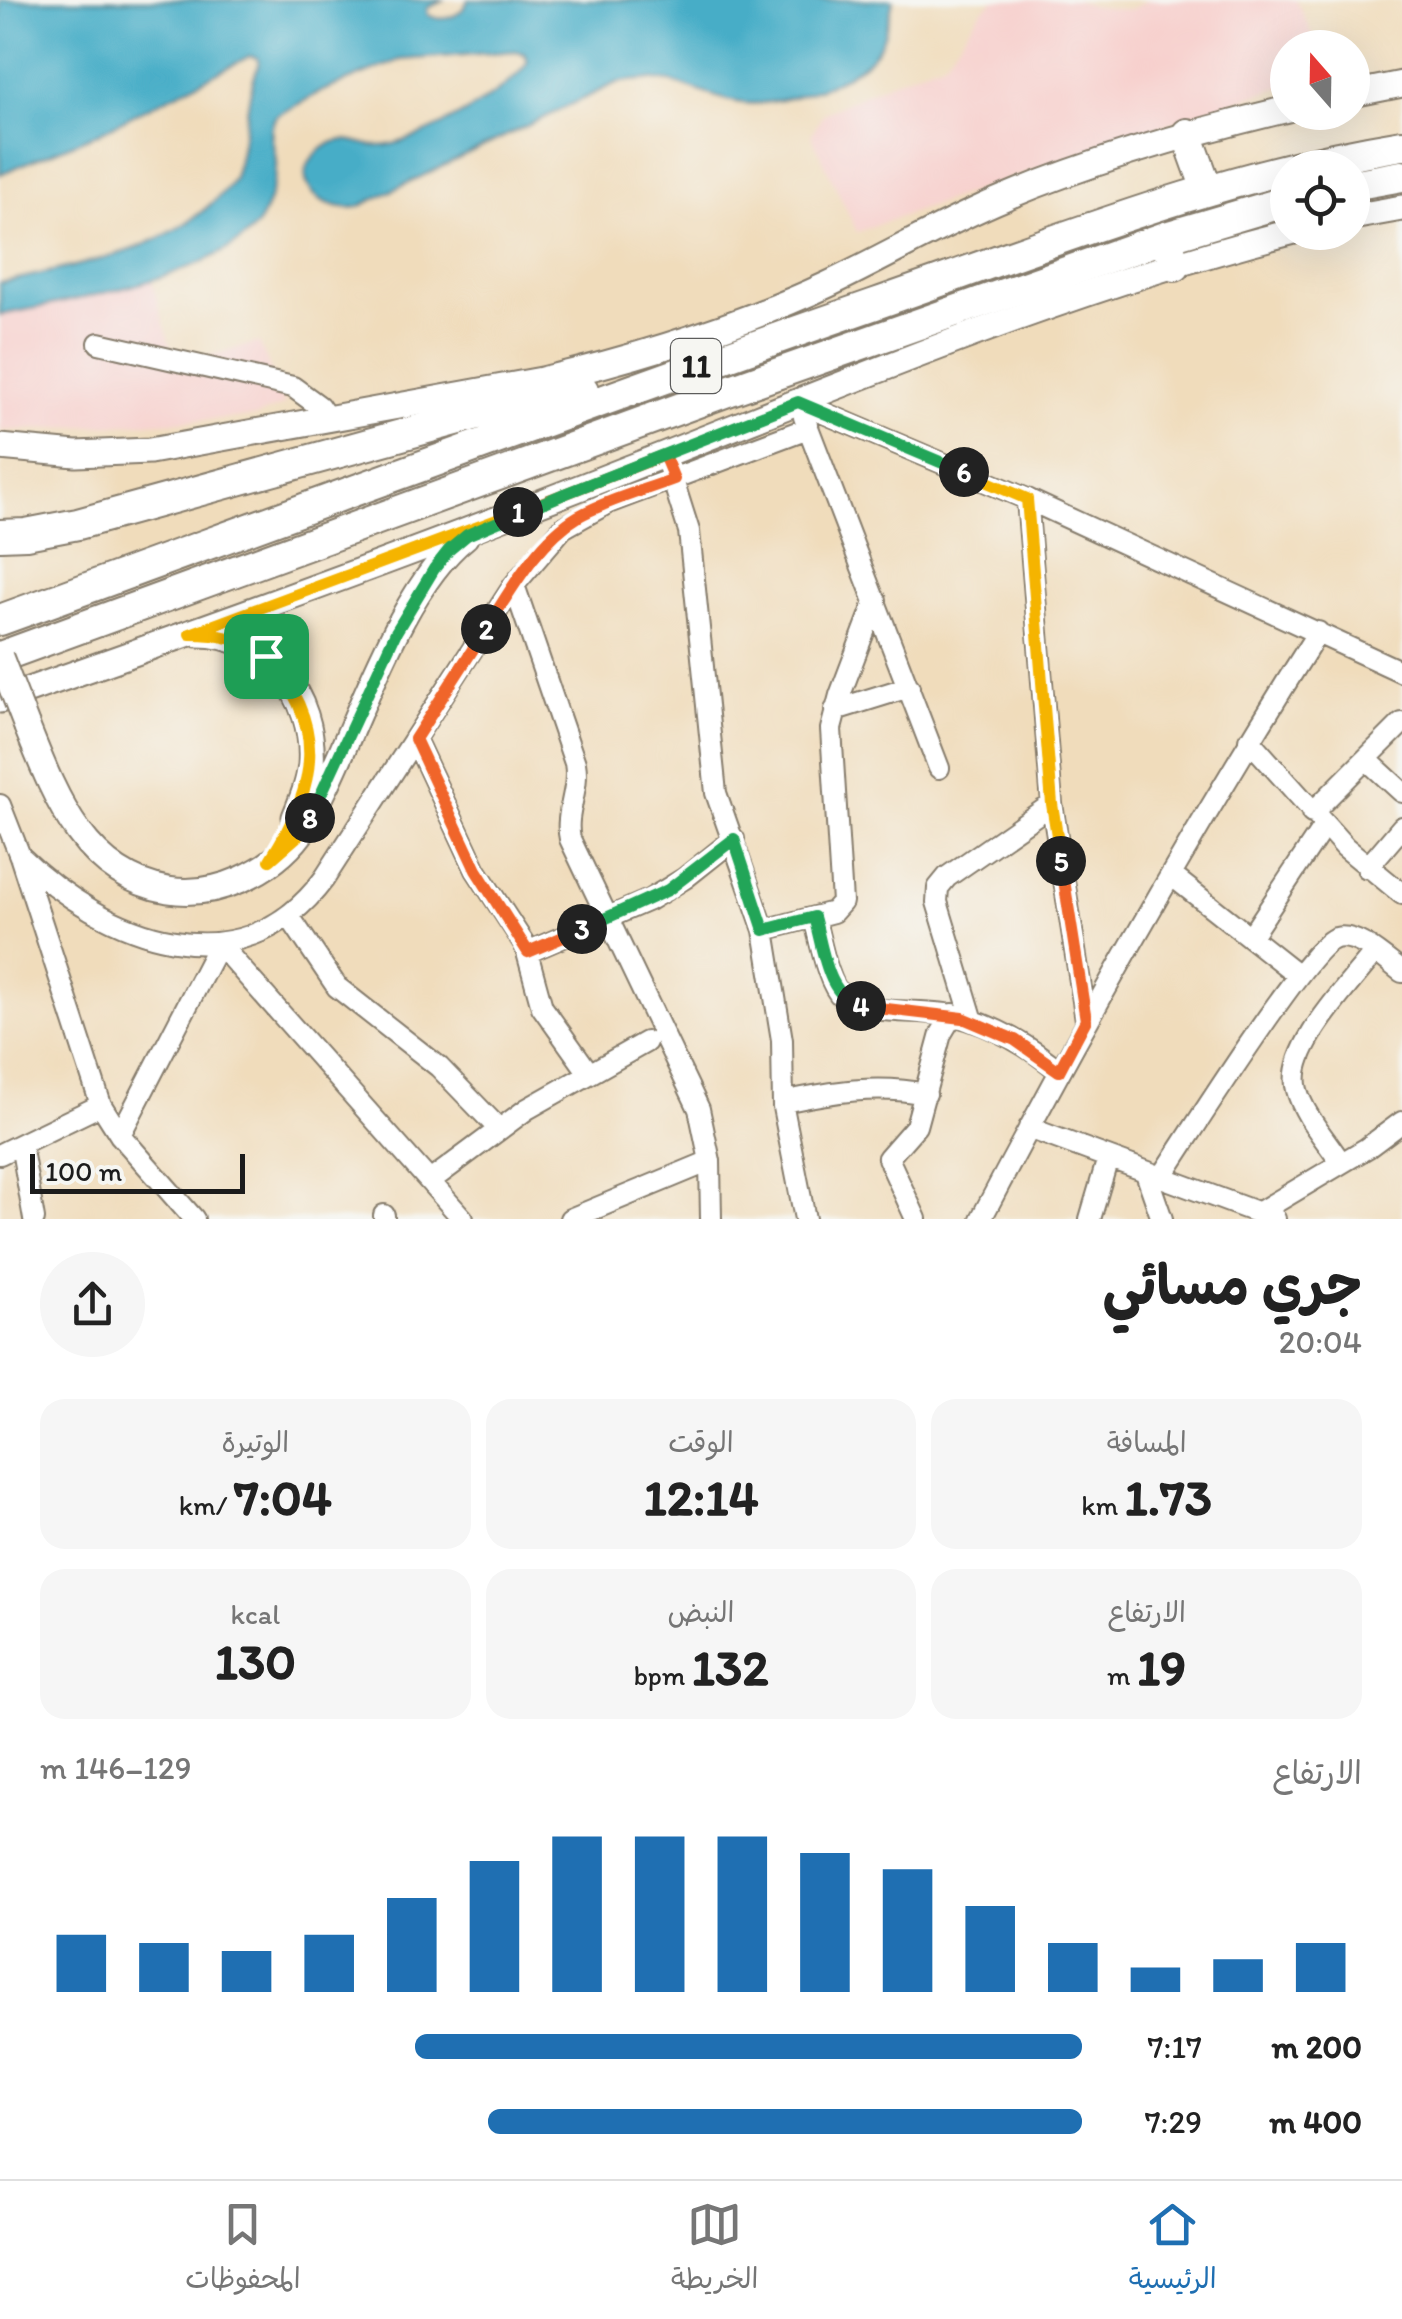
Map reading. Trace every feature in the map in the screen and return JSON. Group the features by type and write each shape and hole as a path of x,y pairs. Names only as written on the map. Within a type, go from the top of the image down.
{"highway":[{"path":"1187,134 1207,188"},
{"name":"11","path":"0,620 714,360 1207,188 1298,164 1402,145"},
{"path":"1370,182 1402,176"},
{"name":"11","path":"0,657 725,392 1166,236 1270,206"},
{"path":"1166,236 1175,266"},
{"path":"0,534 26,534 78,524 474,415 714,360 725,392"}],"main road":[{"path":"1370,90 1402,84"},
{"path":"0,447 76,454 150,451 542,380 673,345 772,309 1030,187 1187,134 1270,113"},
{"path":"1370,214 1402,208"},
{"path":"0,700 491,523 669,467 798,402 955,340 1270,238"},
{"path":"0,657 58,803 98,855 129,878 150,887 180,892 206,890 252,874 301,833 420,589 449,550 491,523"},
{"path":"190,634 221,634 245,642 266,656 286,678 302,705 310,735 311,766 294,819 270,860"}],"street":[{"path":"99,344 293,386 319,406 328,419"},
{"path":"798,402 939,768"},
{"path":"798,402 1027,499 1402,672"},
{"path":"20,856 62,892 110,919 161,937 219,944 256,936 290,916 324,879 514,585 550,540 576,518 669,467 808,428"},
{"path":"669,467 689,531 716,792 764,930 782,1040 783,1102 805,1219"},
{"path":"1027,499 1052,804 1086,1020"},
{"path":"514,585 575,763 577,780 568,833 693,1092 710,1161 711,1219"},
{"path":"764,930 838,908 844,896 830,750 836,710 876,600"},
{"path":"981,1219 1086,1020 1249,740 1318,632"},
{"path":"836,710 909,687"},
{"path":"1251,936 1318,819 1366,759 1402,723"},
{"path":"415,739 476,870 528,952 542,1006 589,1074"},
{"path":"1249,740 1318,819 1367,868 1402,894"},
{"path":"1366,759 1402,792"},
{"path":"963,1018 938,910 938,888 947,876 1052,804"},
{"path":"0,806 101,1105 120,1135 194,1219"},
{"path":"1367,868 1402,828"},
{"path":"528,952 668,890 734,839"},
{"path":"1171,875 1298,975"},
{"path":"290,916 337,988 439,1067 498,1128"},
{"path":"814,917 835,988 847,1001 963,1018 1028,1048 1059,1071"},
{"path":"1162,1219 1153,1176 1323,945 1338,937 1349,938 1402,972"},
{"path":"120,1135 219,944"},
{"path":"219,944 462,1219"},
{"path":"1341,1163 1301,1100 1295,1067 1304,1046 1374,953"},
{"path":"916,1219 888,1161 916,1126 941,1034 963,1018"},
{"path":"430,1182 498,1128 646,1042"},
{"path":"783,1102 853,1090 926,1094"},
{"path":"0,1154 101,1105"},
{"path":"1029,1128 1267,1216 1402,1122"},
{"path":"21,1144 34,1219"},
{"path":"1090,1219 1108,1158"},
{"path":"570,1219 710,1161"}],"shaded area":[{"path":"994,0 1075,0 1129,10 1148,0 1296,0 1310,30 1270,30 1270,90 857,232 811,135 823,114 945,61 982,10"},
{"path":"145,258 176,365 259,342 285,405 255,417 0,431 0,293"}],"water":[{"path":"0,0 445,0 427,8 428,15 446,18 456,14 468,0 893,0 883,38 871,57 844,77 808,93 751,103 718,98 667,81 616,83 358,207 343,207 318,198 306,179 307,168 326,146 346,140 377,146 393,144 437,128 483,102 528,61 525,54 516,51 400,60 325,90 276,116 272,129 275,174 266,208 243,238 216,256 142,283 0,315 0,283 85,264 142,246 193,218 223,192 233,180 238,163 259,64 258,58 250,56 98,133 0,174"}],"route":[{"path":"266,656 245,642 221,634 190,634 491,523 664,455 674,479 592,510 550,540 514,585 415,739 476,870 528,952 650,900 734,839 764,930 814,917 835,988 847,1001 953,1014 1015,1040 1059,1071 1086,1020 1052,804 1027,499 798,402 491,523 449,550 420,589 396,632 312,815 301,833 270,860 294,819 311,766 310,735 302,705 286,678 266,656"}]}
